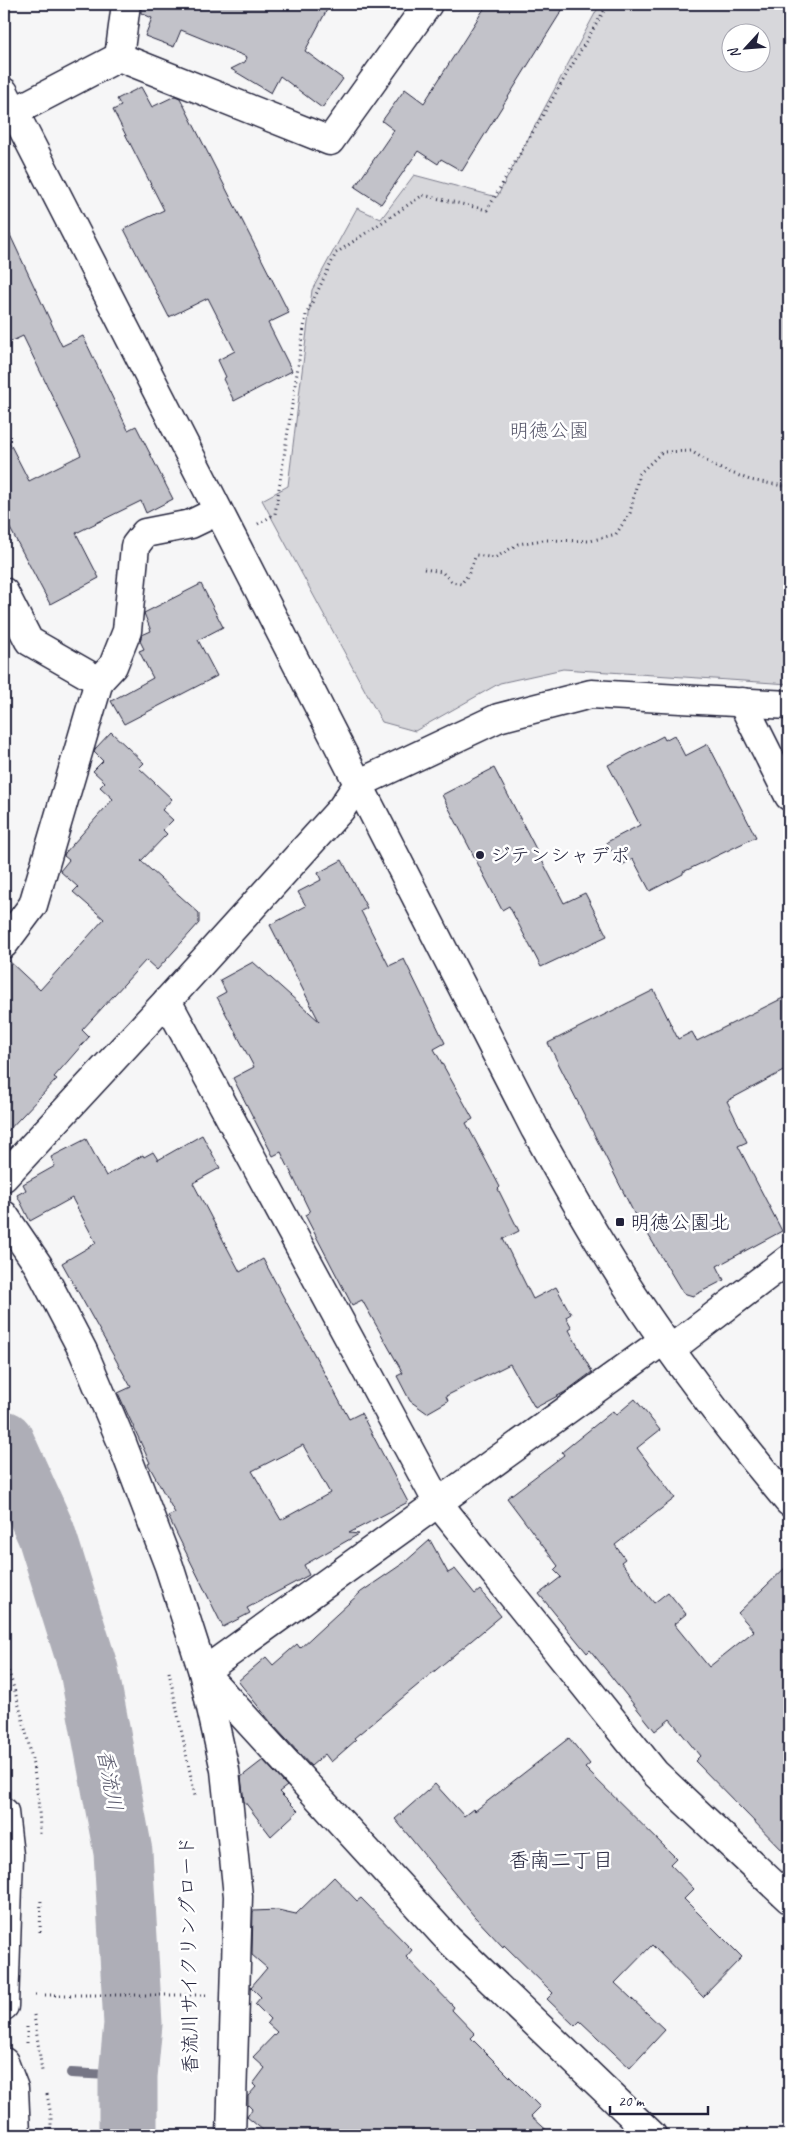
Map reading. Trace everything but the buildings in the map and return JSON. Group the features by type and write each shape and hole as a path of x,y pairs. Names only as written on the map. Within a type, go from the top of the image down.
{"street":[{"path":"119,57 126,4"},
{"path":"428,4 330,141 119,57 7,107 232,538 535,1129 605,1252 667,1345 721,1418 789,1502"},
{"path":"4,944 33,906 99,681 113,666 127,631 135,546 145,533 192,524 218,511"},
{"path":"4,592 29,641 99,681"},
{"path":"4,1177 341,809 358,784 498,718 591,694 789,705"},
{"path":"742,702 789,796"},
{"path":"167,1001 438,1503 655,1773 789,1899"},
{"path":"4,1215 38,1265 83,1351 122,1443 166,1558 203,1672 225,1770 238,1896 235,2132"},
{"path":"203,1672 438,1503 789,1259"},
{"path":"203,1672 448,1940 652,2135"},
{"path":"4,1812 9,1855 4,2006"},
{"path":"4,2062 14,2088 16,2135"}],"path":[{"path":"232,538 275,514 306,315 336,253 423,195 487,210 608,4"},
{"path":"424,569 442,572 452,582 461,584 468,575 476,555 495,558 518,544 543,540 590,540 616,534 630,513 639,474 662,452 691,451 716,467 750,480 789,487"},
{"path":"168,1667 196,1801"},
{"name":"香流川サイクリングロード","path":"206,1986 206,2005"},
{"path":"39,1995 207,1996"}],"green space":[{"name":"明徳公園","path":"600,4 789,4 789,684 563,669 500,683 415,731 382,722 262,500 288,486 312,290 357,208 381,219 414,175 497,197"}],"waterway":[{"name":"香流川","path":"4,1440 46,1533 89,1670 123,1852 133,2024 128,2076 128,2135"},
{"path":"71,2073 128,2076"}],"place":[{"name":"ジテンシャデポ","path":"480,855"},
{"name":"明徳公園北","path":"620,1222"}],"district":[{"name":"香南二丁目","path":"561,1860"}]}
